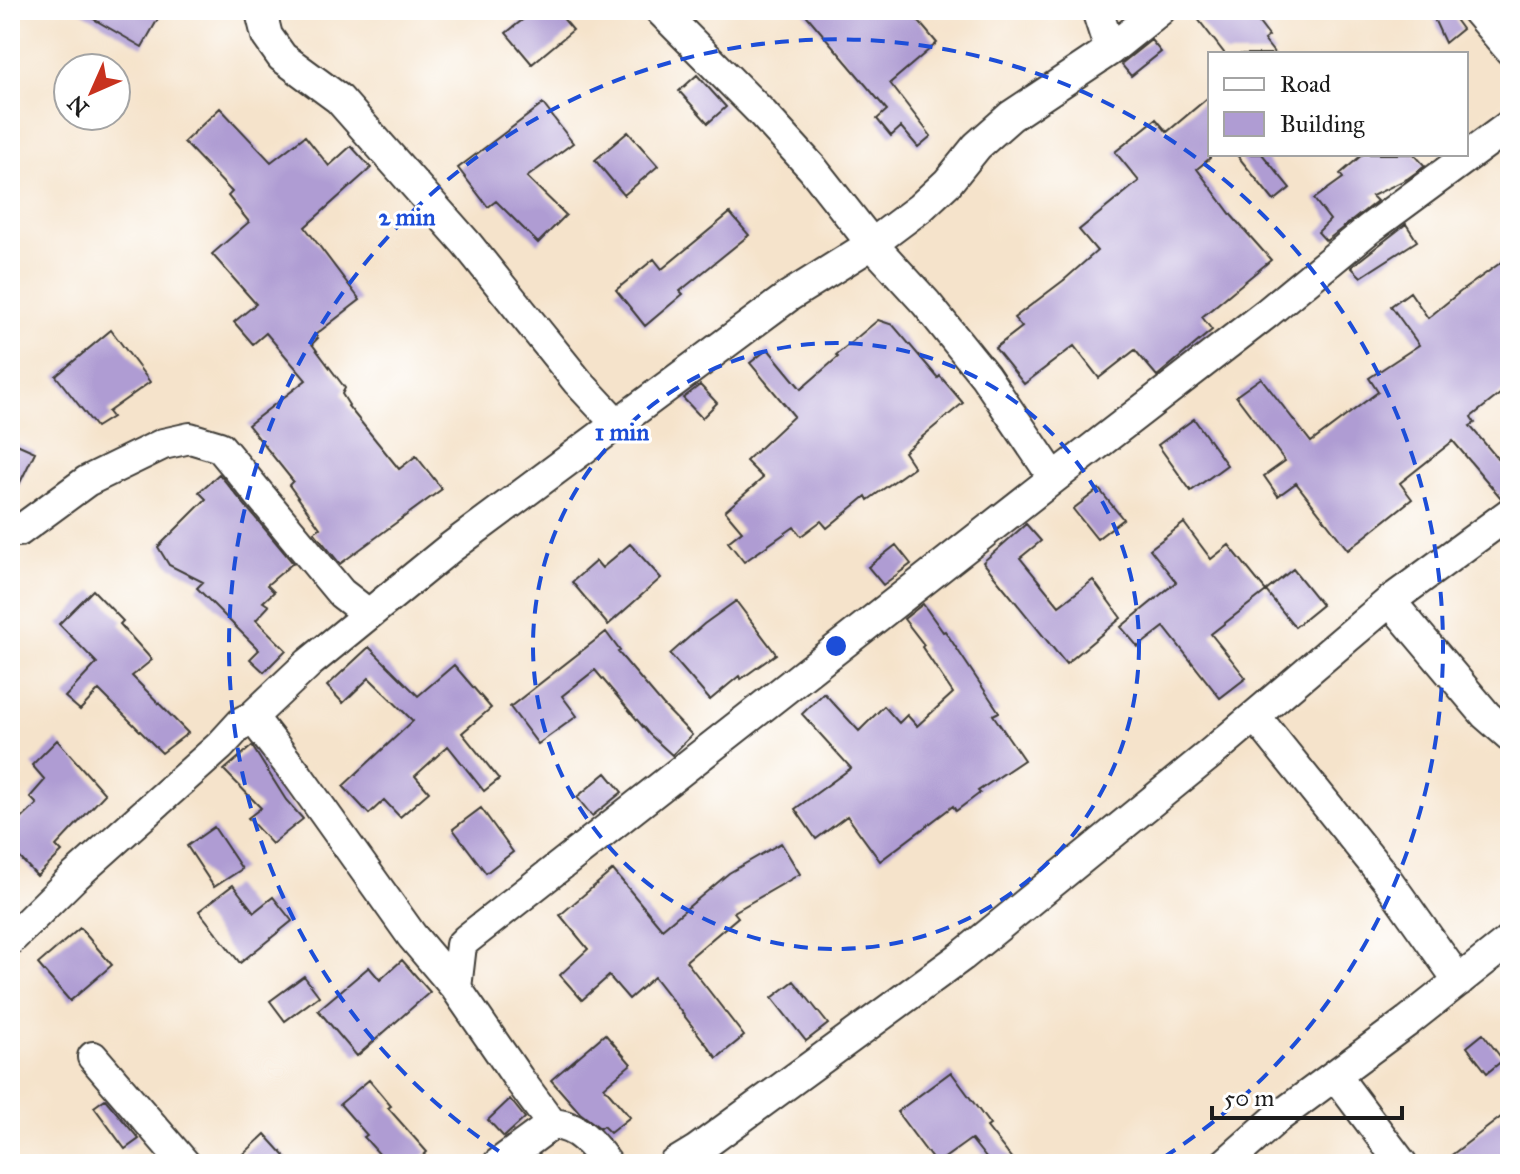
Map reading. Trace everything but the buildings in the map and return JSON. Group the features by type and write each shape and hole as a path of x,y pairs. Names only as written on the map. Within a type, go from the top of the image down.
{"street":[{"path":"265,10 262,16 267,36 282,57 339,99 467,244 578,382 618,425"},
{"path":"660,10 813,169 872,244 926,303 985,376 1054,478"},
{"path":"1097,10 1110,50"},
{"path":"10,940 74,877 220,746 242,722 252,717 309,663 368,614 450,548 789,296 872,244 920,208 939,191 977,146 1011,116 1110,50 1160,10"},
{"path":"1476,10 1510,50"},
{"path":"456,988 461,945 467,939 1266,314 1369,229 1510,125"},
{"path":"19,531 87,481 163,444 190,438 220,447 341,593 368,614"},
{"path":"674,1164 962,956 1390,601 1510,513"},
{"path":"1390,601 1486,715 1510,736"},
{"path":"1255,716 1388,881 1459,981"},
{"path":"252,717 412,936 456,988 552,1124"},
{"path":"1225,1164 1277,1118 1510,940"},
{"path":"93,1057 185,1164"},
{"path":"1335,1075 1402,1164"},
{"path":"498,1164 552,1124 564,1124 586,1137 607,1164"}]}
